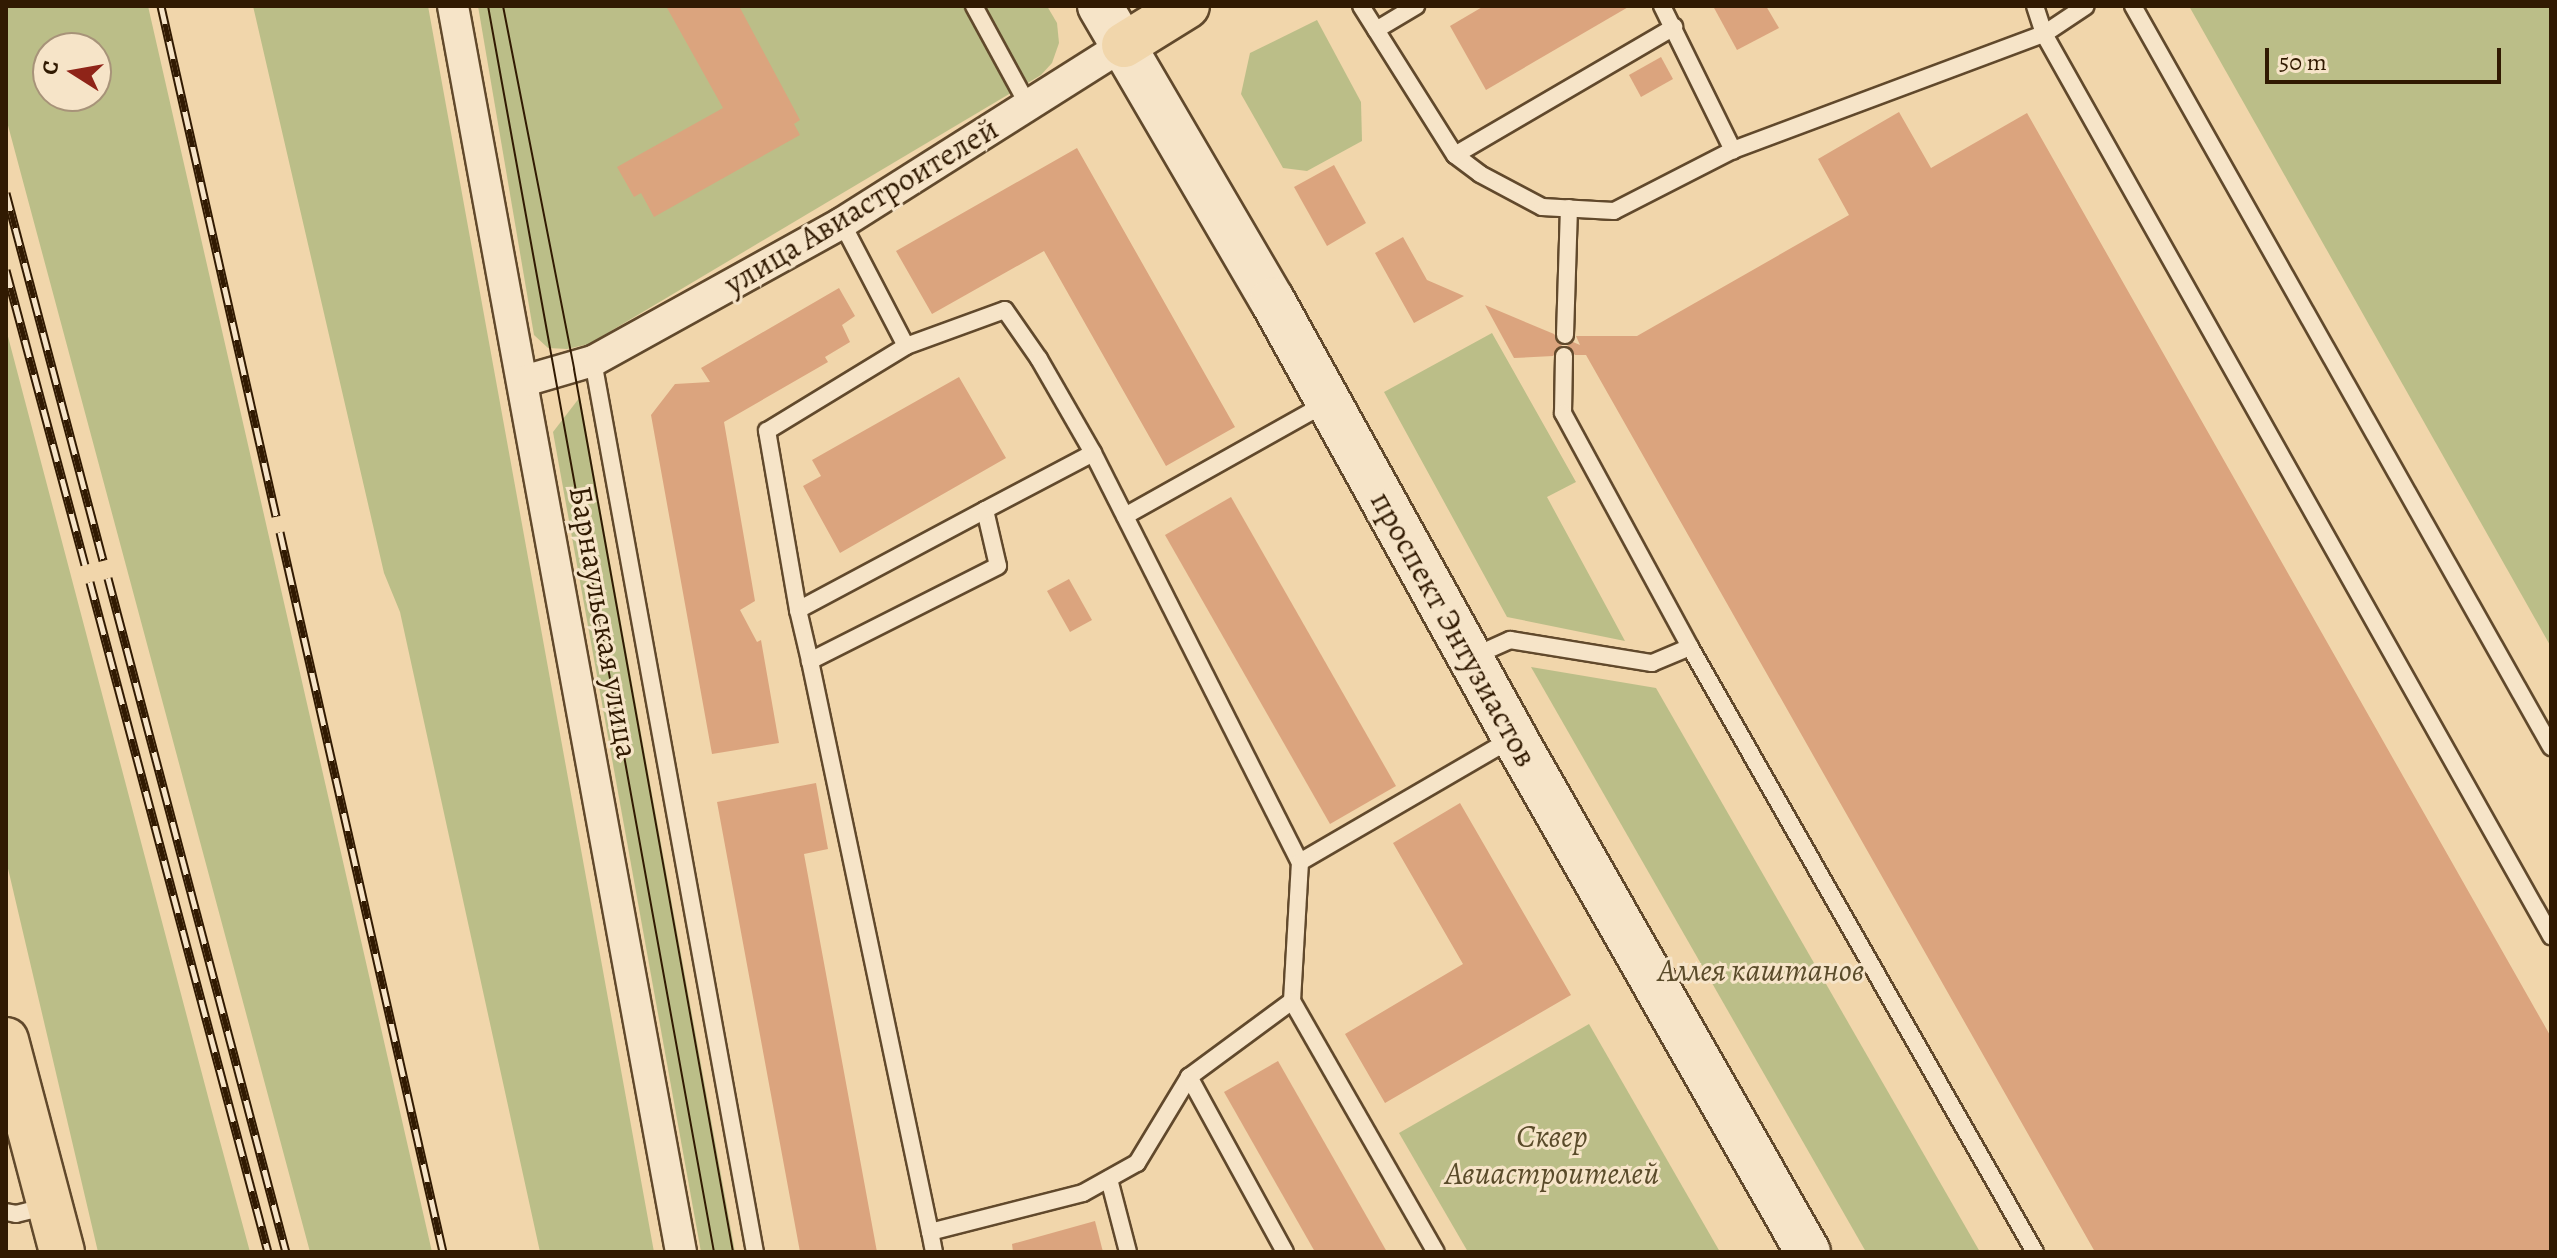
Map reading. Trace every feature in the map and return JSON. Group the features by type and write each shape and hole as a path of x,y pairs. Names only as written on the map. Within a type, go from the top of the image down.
{"main road":[{"name":"проспект Энтузиастов","path":"1100,6 1272,300 1514,737 1808,1252"},
{"name":"улица Авиастроителей","path":"1124,45 1187,6"},
{"path":"6,1041 62,1252"}],"street":[{"name":"Барнаульская улица","path":"453,6 681,1252"},
{"name":"улица Авиастроителей","path":"524,381 593,361 842,223 1124,45"}],"lane":[{"path":"974,6 1028,105"},
{"path":"1361,6 1455,155 1480,174 1542,207 1614,211 1733,150 2044,34 2086,6"},
{"path":"1376,30 1416,6"},
{"path":"1662,6 1733,150"},
{"path":"2035,6 2044,34 2551,936"},
{"path":"2133,6 2551,747"},
{"path":"1455,155 1674,27"},
{"path":"1565,335 1569,208"},
{"path":"842,223 906,346"},
{"path":"934,1252 798,610 767,431 906,346 1005,310 1039,359 1093,453 1300,862 1292,1001 1436,1252"},
{"path":"1564,356 1563,413 1690,647 2035,1252"},
{"path":"593,361 755,1252"},
{"path":"1125,516 1327,403"},
{"path":"798,610 1093,453"},
{"path":"810,661 998,566 985,510"},
{"path":"1471,657 1510,640 1652,663 1690,647"},
{"path":"1300,862 1514,737"},
{"path":"930,1232 1083,1193 1137,1163 1189,1077 1292,1001"},
{"path":"1189,1077 1285,1252"},
{"path":"1109,1179 1128,1252"},
{"path":"6,1212 16,1214 51,1205"}],"green space":[{"path":"6,6 148,6 432,1252 310,1252 6,118"},
{"path":"253,6 428,6 654,1252 540,1252 400,612 384,573"},
{"path":"478,6 1047,6 1057,23 1059,43 1052,63 1041,75 589,344 567,349 548,348 534,335"},
{"path":"2189,6 2551,6 2551,647"},
{"path":"1317,20 1361,102 1362,141 1307,171 1283,168 1241,94 1250,53"},
{"path":"6,329 250,1252 98,1252 6,860"},
{"path":"1492,333 1576,482 1547,497 1625,641 1507,617 1384,392"},
{"path":"580,397 735,1252 701,1252 553,432"},
{"name":"Аллея каштанов","path":"1531,667 1656,688 1980,1252 1866,1252"},
{"name":"Сквер Авиастроителей","path":"1589,1024 1720,1252 1468,1252 1399,1133"}],"building":[{"path":"666,6 739,6 800,120 794,124 800,135 654,217 641,193 634,197 617,167 723,108"},
{"path":"1484,6 1630,6 1486,90 1450,26"},
{"path":"1713,6 1766,6 1779,28 1737,50"},
{"path":"1661,57 1673,79 1641,97 1629,75"},
{"path":"1899,112 1931,168 2027,113 2551,1037 2551,1252 2095,1252 1586,355 1575,355 1567,346 1573,342 1580,345 1576,336 1637,336 1849,215 1818,159"},
{"path":"1077,148 1235,427 1166,466 1044,251 932,314 896,251"},
{"path":"1334,165 1366,223 1327,246 1294,187"},
{"path":"1403,237 1427,280 1464,296 1414,323 1375,253"},
{"path":"839,288 855,316 842,325 850,342 825,357 828,362 724,422 755,601 740,610 757,642 761,640 779,743 712,754 651,415 675,384 710,382 701,368"},
{"path":"1485,305 1554,334 1562,345 1553,356 1514,358"},
{"path":"959,377 1006,458 840,553 803,486 821,476 812,460"},
{"path":"1231,497 1396,786 1330,824 1165,535"},
{"path":"1069,579 1092,620 1070,632 1047,591"},
{"path":"816,783 828,849 804,854 877,1252 800,1252 717,802"},
{"path":"1460,803 1571,995 1385,1103 1345,1034 1463,964 1393,843"},
{"path":"1278,1061 1387,1252 1315,1252 1224,1092"},
{"path":"1095,1221 1103,1252 1013,1252 1012,1244"}],"tram line":[{"path":"488,6 714,1252"},
{"path":"503,6 574,369 733,1252"}],"railway":[{"path":"161,6 276,516"},
{"path":"6,193 103,560"},
{"path":"6,270 85,565"},
{"path":"280,532 443,1252"},
{"path":"108,578 286,1252"},
{"path":"90,582 268,1252"}]}
